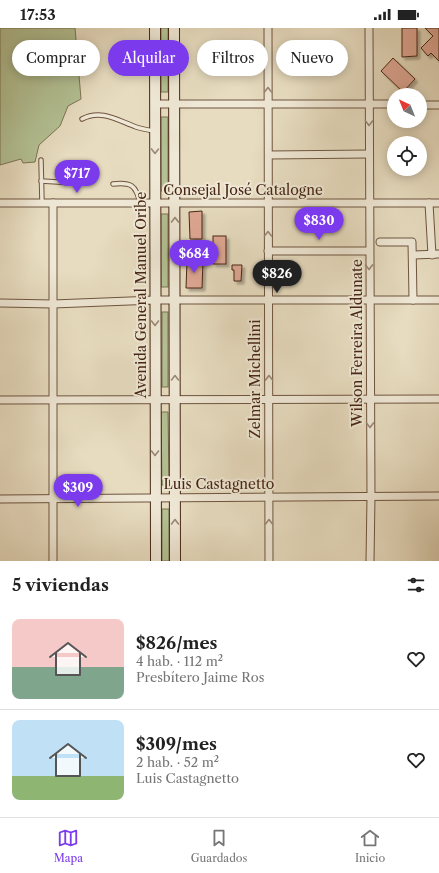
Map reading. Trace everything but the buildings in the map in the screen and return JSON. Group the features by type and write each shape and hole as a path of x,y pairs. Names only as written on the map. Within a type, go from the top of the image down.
{"main road":[{"name":"Avenida General Manuel Oribe","path":"155,28 156,561"},
{"path":"174,28 175,561"}],"street":[{"name":"Zelmar Michellini","path":"268,28 269,561"},
{"name":"Wilson Ferreira Aldunate","path":"369,28 370,561"},
{"path":"155,104 387,104"},
{"path":"427,104 439,105"},
{"path":"268,155 369,154"},
{"name":"Consejal José Catalogne","path":"0,203 439,202"},
{"path":"53,203 53,561"},
{"path":"414,255 436,254 429,203"},
{"path":"380,242 412,242 414,255 413,300"},
{"path":"268,251 369,251"},
{"path":"0,304 53,304 155,300 439,300"},
{"path":"0,400 439,399"},
{"name":"Luis Castagnetto","path":"0,499 439,496"}],"lane":[{"path":"82,119 90,115 116,118 136,127 155,132"},
{"path":"41,160 42,203"},
{"path":"41,181 75,183"},
{"path":"113,184 125,182 132,185 137,192 140,203"}],"green space":[{"path":"0,28 75,28 76,40 12,40 12,76 79,76 81,99 68,106 60,126 39,145 35,162 23,163 21,159 0,165"},
{"path":"161,28 168,28 168,40 161,40"},
{"path":"161,76 168,76 168,92 161,92"},
{"path":"161,117 168,117 168,190 161,191"},
{"path":"161,214 168,214 168,287 161,287"},
{"path":"162,312 168,312 168,387 162,387"},
{"path":"161,412 168,412 169,485 162,485"},
{"path":"162,509 169,509 169,561 162,561"}]}
